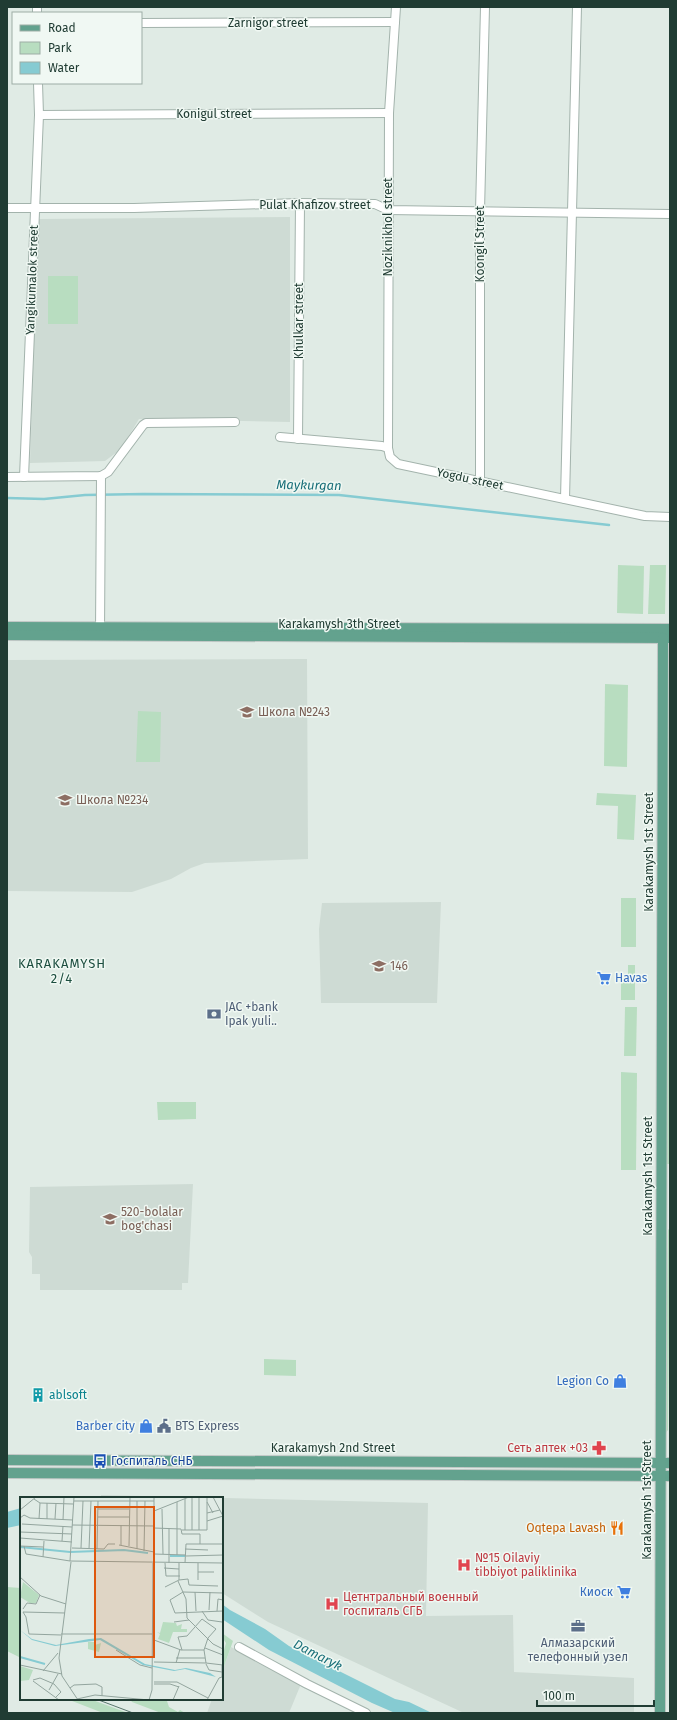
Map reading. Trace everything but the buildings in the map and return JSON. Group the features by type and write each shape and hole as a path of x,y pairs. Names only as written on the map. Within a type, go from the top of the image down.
{"main road":[{"name":"Karakamysh 3th Street","path":"7,627 100,631 668,637"},
{"name":"Karakamysh 3th Street","path":"7,635 100,631 670,629"},
{"name":"Karakamysh 1st Street","path":"660,1713 659,1476 665,1463 668,637"},
{"name":"Karakamysh 2nd Street","path":"7,1460 665,1463"},
{"path":"42,1460 42,1473"},
{"path":"415,1462 415,1475"},
{"path":"7,1473 670,1476"}],"street":[{"name":"Noziknikhol street","path":"388,448 389,113 396,7"},
{"name":"Koongil Street","path":"480,481 480,210 485,7"},
{"path":"565,499 570,213 577,7"},
{"name":"Zarnigor street","path":"142,23 395,22"},
{"name":"Yangikumalok street","path":"24,477 39,115 38,84"},
{"name":"Konigul street","path":"39,115 389,113"},
{"name":"Pulat Khafizov street","path":"7,208 34,209 300,203 375,204 388,210 480,210 670,214"},
{"name":"Khulkar street","path":"298,440 300,203"},
{"path":"7,477 101,476 108,472 146,423 235,422"},
{"path":"280,437 298,440 382,446 388,448"},
{"name":"Yogdu street","path":"388,448 390,457 398,464 645,516 670,517"},
{"path":"100,631 101,476"},
{"path":"240,1647 307,1684 366,1713"}],"shaded area":[{"path":"290,217 290,422 139,419 121,449 105,461 30,463 38,219"},
{"path":"307,659 308,859 205,863 191,868 171,879 132,892 7,891 7,660"},
{"name":"146","path":"441,902 437,1003 321,1003 319,929 322,903"},
{"name":"520-bolalar bog'chasi","path":"193,1184 188,1283 182,1283 182,1290 40,1290 40,1274 32,1274 32,1257 29,1252 30,1187"},
{"name":"Цетнтральный военный госпиталь СГБ","path":"101,1495 183,1497 101,1497"},
{"name":"Цетнтральный военный госпиталь СГБ","path":"223,1498 428,1503 426,1616 513,1615 514,1672 634,1678 634,1713 464,1713 268,1622 223,1594"},
{"path":"231,1647 301,1684 289,1713 207,1713 212,1700 223,1700 223,1669"}],"green space":[{"path":"48,276 78,276 78,324 48,324"},
{"path":"618,565 644,566 643,614 617,613"},
{"path":"650,565 666,565 665,614 648,614"},
{"path":"667,653 670,653 670,1164 666,1164"},
{"path":"605,684 628,685 627,767 604,766"},
{"path":"138,711 161,712 160,762 136,762"},
{"path":"597,793 636,795 634,840 617,839 618,806 596,805"},
{"path":"621,898 636,898 636,947 621,947"},
{"path":"628,965 635,965 635,1000 621,1000 621,978 628,978"},
{"path":"625,1007 637,1007 636,1056 624,1056"},
{"path":"621,1072 637,1073 636,1170 621,1170"},
{"path":"157,1102 196,1102 196,1119 158,1120"},
{"path":"668,1229 670,1231 668,1430 665,1434"},
{"path":"264,1359 296,1360 296,1376 264,1375"},
{"path":"7,1587 20,1588 20,1658 7,1651"},
{"path":"223,1634 233,1641 223,1669 223,1654 226,1643 223,1638"},
{"path":"70,1700 93,1700 128,1713 103,1713"},
{"path":"131,1700 167,1701 169,1707 178,1712 180,1710 185,1713 161,1713 132,1702"}],"water":[{"path":"20,1508 20,1525 7,1528 7,1512"},
{"path":"223,1605 265,1629 289,1646 395,1699 409,1702 432,1713 395,1713 372,1703 269,1650 223,1620"}],"waterway":[{"name":"Maykurgan","path":"7,498 44,499 85,495 143,494 339,495 609,525"}],"tram line":[{"path":"99,1700 133,1713"}],"place":[{"name":"Школа №243","path":"247,712"},
{"name":"Школа №234","path":"65,800"},
{"name":"146","path":"379,966"},
{"name":"Havas","path":"604,978"},
{"name":"JAC +bank Ipak yuli..","path":"214,1014"},
{"name":"520-bolalar bog'chasi","path":"110,1219"},
{"name":"Legion Co","path":"620,1381"},
{"name":"ablsoft","path":"38,1395"},
{"name":"Barber city","path":"146,1426"},
{"name":"BTS Express","path":"164,1426"},
{"name":"Сеть аптек +03","path":"599,1448"},
{"name":"Госпиталь СНБ","path":"100,1461"},
{"name":"Oqtepa Lavash","path":"617,1528"},
{"name":"№15 Oilaviy tibbiyot paliklinika","path":"464,1565"},
{"name":"Киоск","path":"624,1592"},
{"name":"Цетнтральный военный госпиталь СГБ","path":"332,1604"},
{"name":"Алмазарский телефонный узел","path":"578,1626"}],"district":[{"name":"KARAKAMYSH 2/4","path":"62,970"}],"water label":[{"name":"Damaryk","path":"318,1655"}]}
